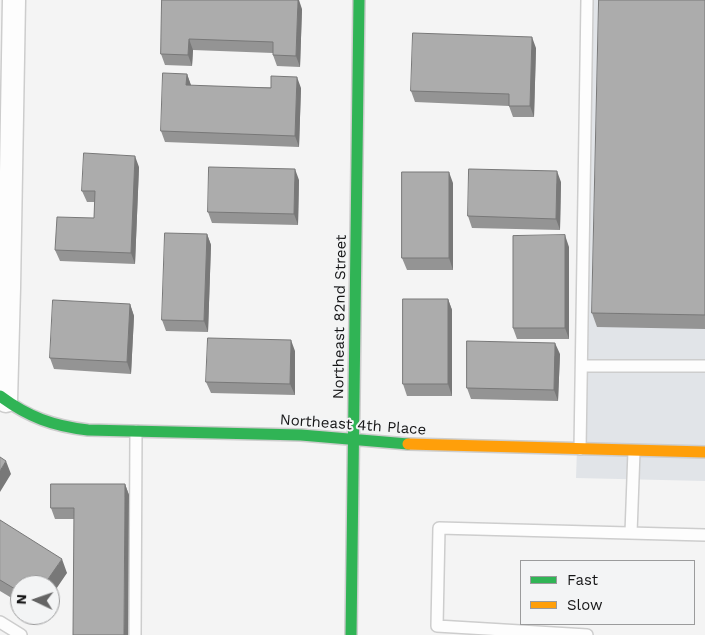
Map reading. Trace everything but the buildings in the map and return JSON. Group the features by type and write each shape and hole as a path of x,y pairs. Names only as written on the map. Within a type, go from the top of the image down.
{"street":[{"path":"3,398 9,288 14,0"},
{"name":"Northeast 82nd Street","path":"351,635 359,0"},
{"name":"Northeast 4th Place","path":"3,398 31,416 45,422 73,429 301,435 404,444 705,452"}],"lane":[{"path":"580,449 586,0"},
{"path":"582,366 705,366"},
{"path":"135,635 136,431"},
{"path":"631,533 634,451"},
{"path":"587,635 437,626 439,528 705,535"},
{"path":"0,622 21,635"}],"shaded area":[{"path":"592,0 705,0 705,481 576,478"}],"traffic: fast":[{"path":"351,635 359,0"},
{"path":"0,396 21,410 41,419 63,426 88,430 301,435 408,444"}],"traffic: slow":[{"path":"408,444 705,452"}]}
